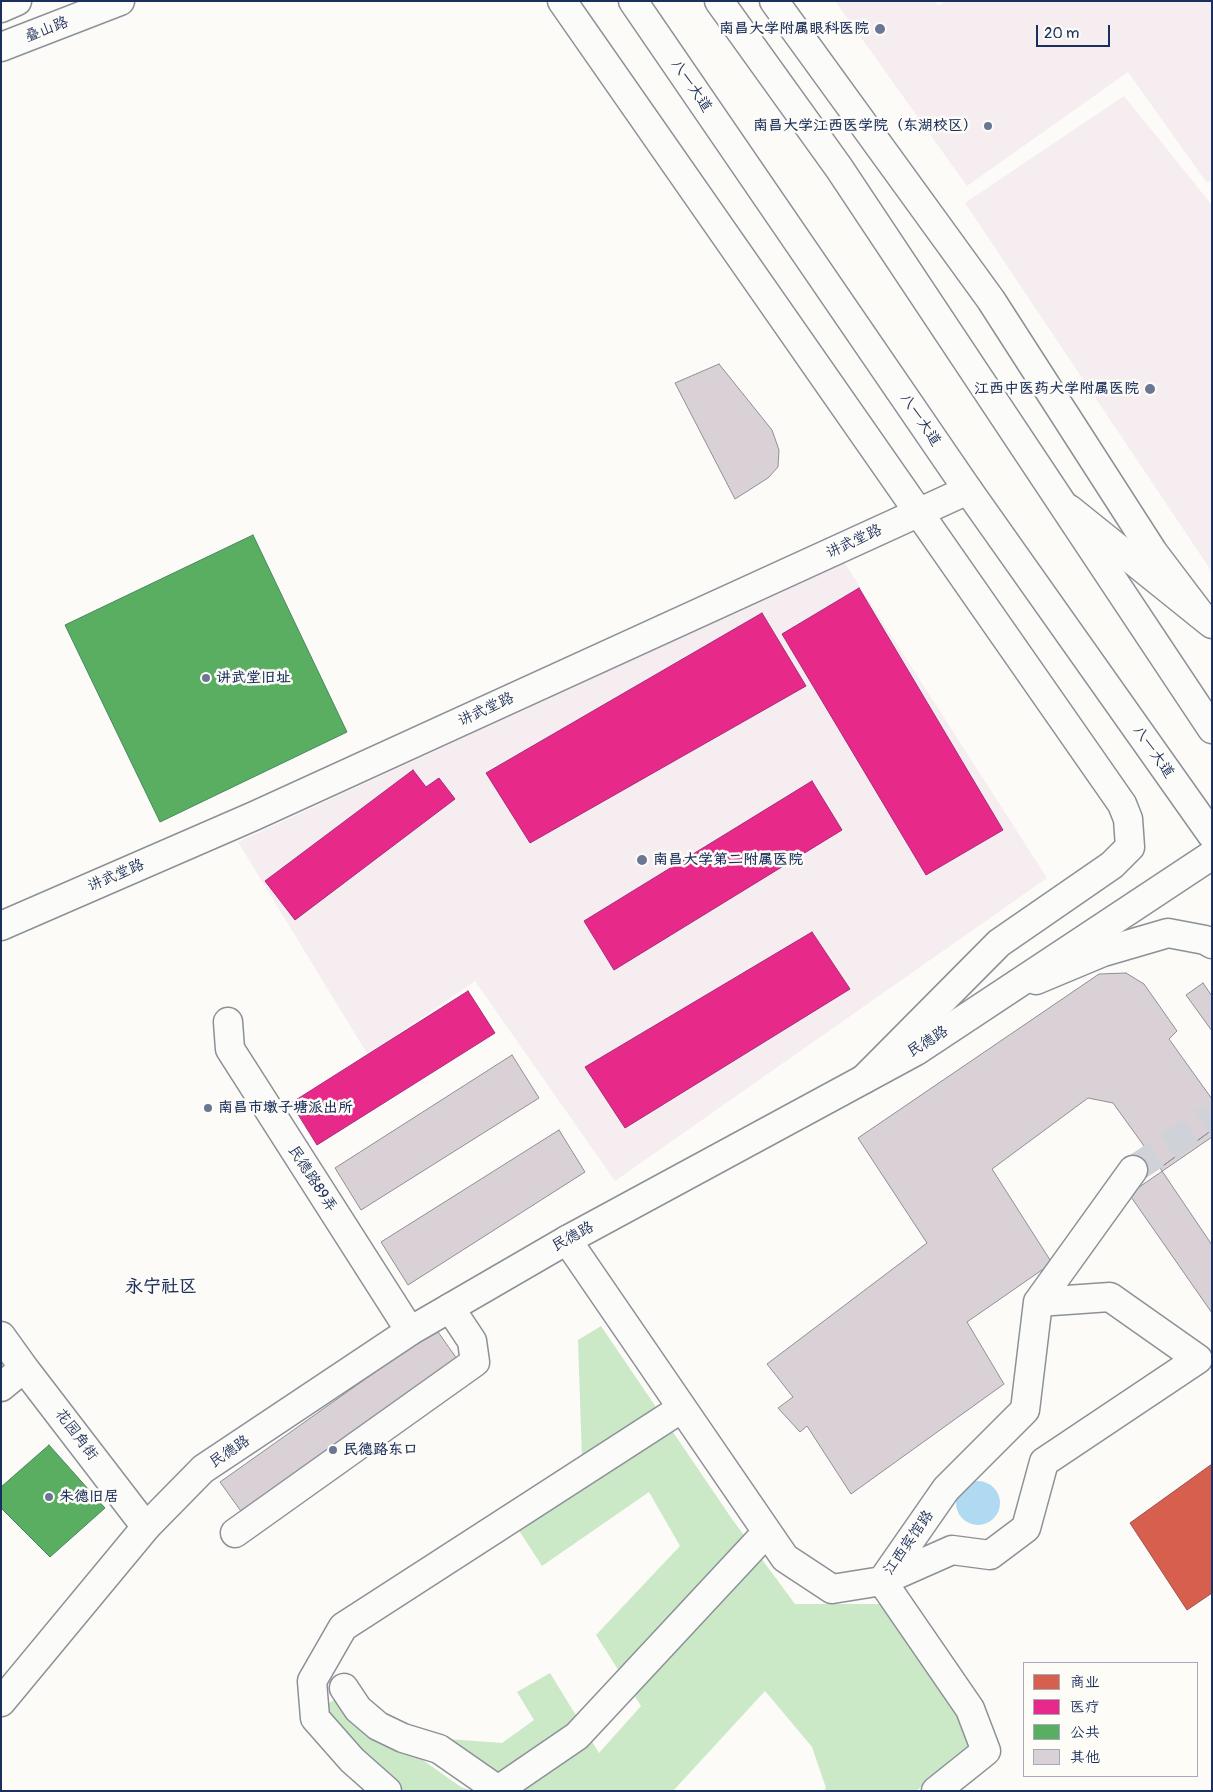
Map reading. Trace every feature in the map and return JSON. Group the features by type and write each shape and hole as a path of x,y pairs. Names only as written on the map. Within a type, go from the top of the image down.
{"main road":[{"path":"1,8 17,1"},
{"name":"叠山路","path":"1,47 120,1"},
{"path":"562,1 1122,804 1128,819 1130,847 1112,865 998,943 864,1079"},
{"name":"八一大道","path":"633,1 968,490 1212,835"},
{"path":"719,1 839,168 1212,729"},
{"path":"774,1 991,300 1153,552 1206,619"},
{"name":"讲武堂路","path":"1,926 254,816 968,490"},
{"path":"1059,501 1206,619"},
{"name":"民德路","path":"1,1702 146,1527 203,1470 410,1331 567,1240 916,1050 1212,855"},
{"path":"1000,995 1103,952 1168,934 1205,940 1212,944"},
{"name":"民德路89弄","path":"228,1022 230,1049 410,1331"},
{"name":"江西宾馆路","path":"567,1240 785,1558 832,1589 882,1581 946,1489 1025,1410 1038,1302 1133,1170"},
{"path":"936,1791 986,1751 970,1710 882,1581 952,1550 990,1555 1026,1528 1044,1462 1198,1359 1110,1297 1038,1302"},
{"path":"235,1533 475,1362 472,1342 450,1308"},
{"name":"花园角街","path":"1,1336 146,1527"},
{"path":"1,1387 24,1368"},
{"path":"388,1791 352,1760 315,1718 312,1681 343,1627 682,1408"},
{"path":"344,1688 358,1709 378,1726 403,1738 439,1749 498,1790 577,1736 767,1532"}],"shaded area":[{"name":"南昌大学江西医学院（东湖校区）","path":"835,1 935,1 938,6 945,1 1212,1 1212,180 1207,183 1128,72 967,186"},
{"name":"江西中医药大学附属医院","path":"1124,96 1212,205 1212,572 965,203"},
{"name":"南昌大学第二附属医院","path":"844,562 1047,878 615,1181 475,981 368,1055 238,842"}],"green space":[{"path":"601,1326 732,1519 795,1604 886,1604 961,1712 975,1744 916,1791 824,1791 826,1788 812,1747 765,1691 673,1791 481,1791 448,1739 502,1743 534,1720 517,1692 550,1673 599,1753 641,1706 596,1635 680,1546 649,1492 542,1566 507,1512 582,1460 578,1340"},
{"path":"336,1699 461,1787 472,1791 397,1791 328,1714 325,1705"}],"water":[{"path":"978,1481 990,1485 996,1491 1000,1503 996,1515 990,1521 978,1525 966,1521 960,1515 956,1503 960,1491 966,1485"}],"building: 商业":[{"path":"1212,1464 1212,1593 1187,1610 1130,1523"}],"building: 医疗":[{"path":"859,588 1003,830 926,875 782,634"},
{"path":"762,613 806,686 530,843 486,773"},
{"path":"413,770 426,787 439,778 455,799 295,920 265,881"},
{"path":"812,781 842,830 614,970 584,921"},
{"path":"812,932 850,989 625,1128 585,1067"},
{"path":"468,991 495,1033 317,1145 291,1103"}],"building: 公共":[{"name":"讲武堂旧址","path":"253,535 347,732 160,822 65,625"},
{"name":"朱德旧居","path":"49,1445 105,1508 50,1557 1,1508 1,1487"}],"building: 其他":[{"path":"719,364 772,430 779,450 778,467 768,478 735,499 675,383"},
{"path":"1126,973 1144,984 1177,1031 1169,1039 1212,1099 1212,1130 1160,1168 1113,1103 1088,1098 992,1169 1052,1263 967,1322 1004,1384 851,1494 807,1426 800,1432 778,1408 793,1397 767,1364 927,1243 858,1138 1099,974"},
{"path":"1203,983 1212,996 1212,1031 1186,995"},
{"path":"512,1055 539,1098 361,1210 335,1168"},
{"path":"559,1130 585,1172 408,1285 381,1242"},
{"path":"1212,1130 1212,1245 1160,1168"},
{"path":"1212,1137 1212,1313 1129,1194"},
{"path":"436,1329 464,1369 248,1521 220,1482"}],"tunnel":[{"path":"1133,1170 1212,1117"}],"place":[{"name":"南昌大学附属眼科医院","path":"880,29"},
{"name":"南昌大学江西医学院（东湖校区）","path":"988,126"},
{"name":"江西中医药大学附属医院","path":"1150,389"},
{"name":"讲武堂旧址","path":"206,678"},
{"name":"南昌大学第二附属医院","path":"642,860"},
{"name":"南昌市墩子塘派出所","path":"208,1108"},
{"name":"民德路东口","path":"333,1450"},
{"name":"朱德旧居","path":"49,1497"}],"district":[{"name":"永宁社区","path":"161,1287"}]}
